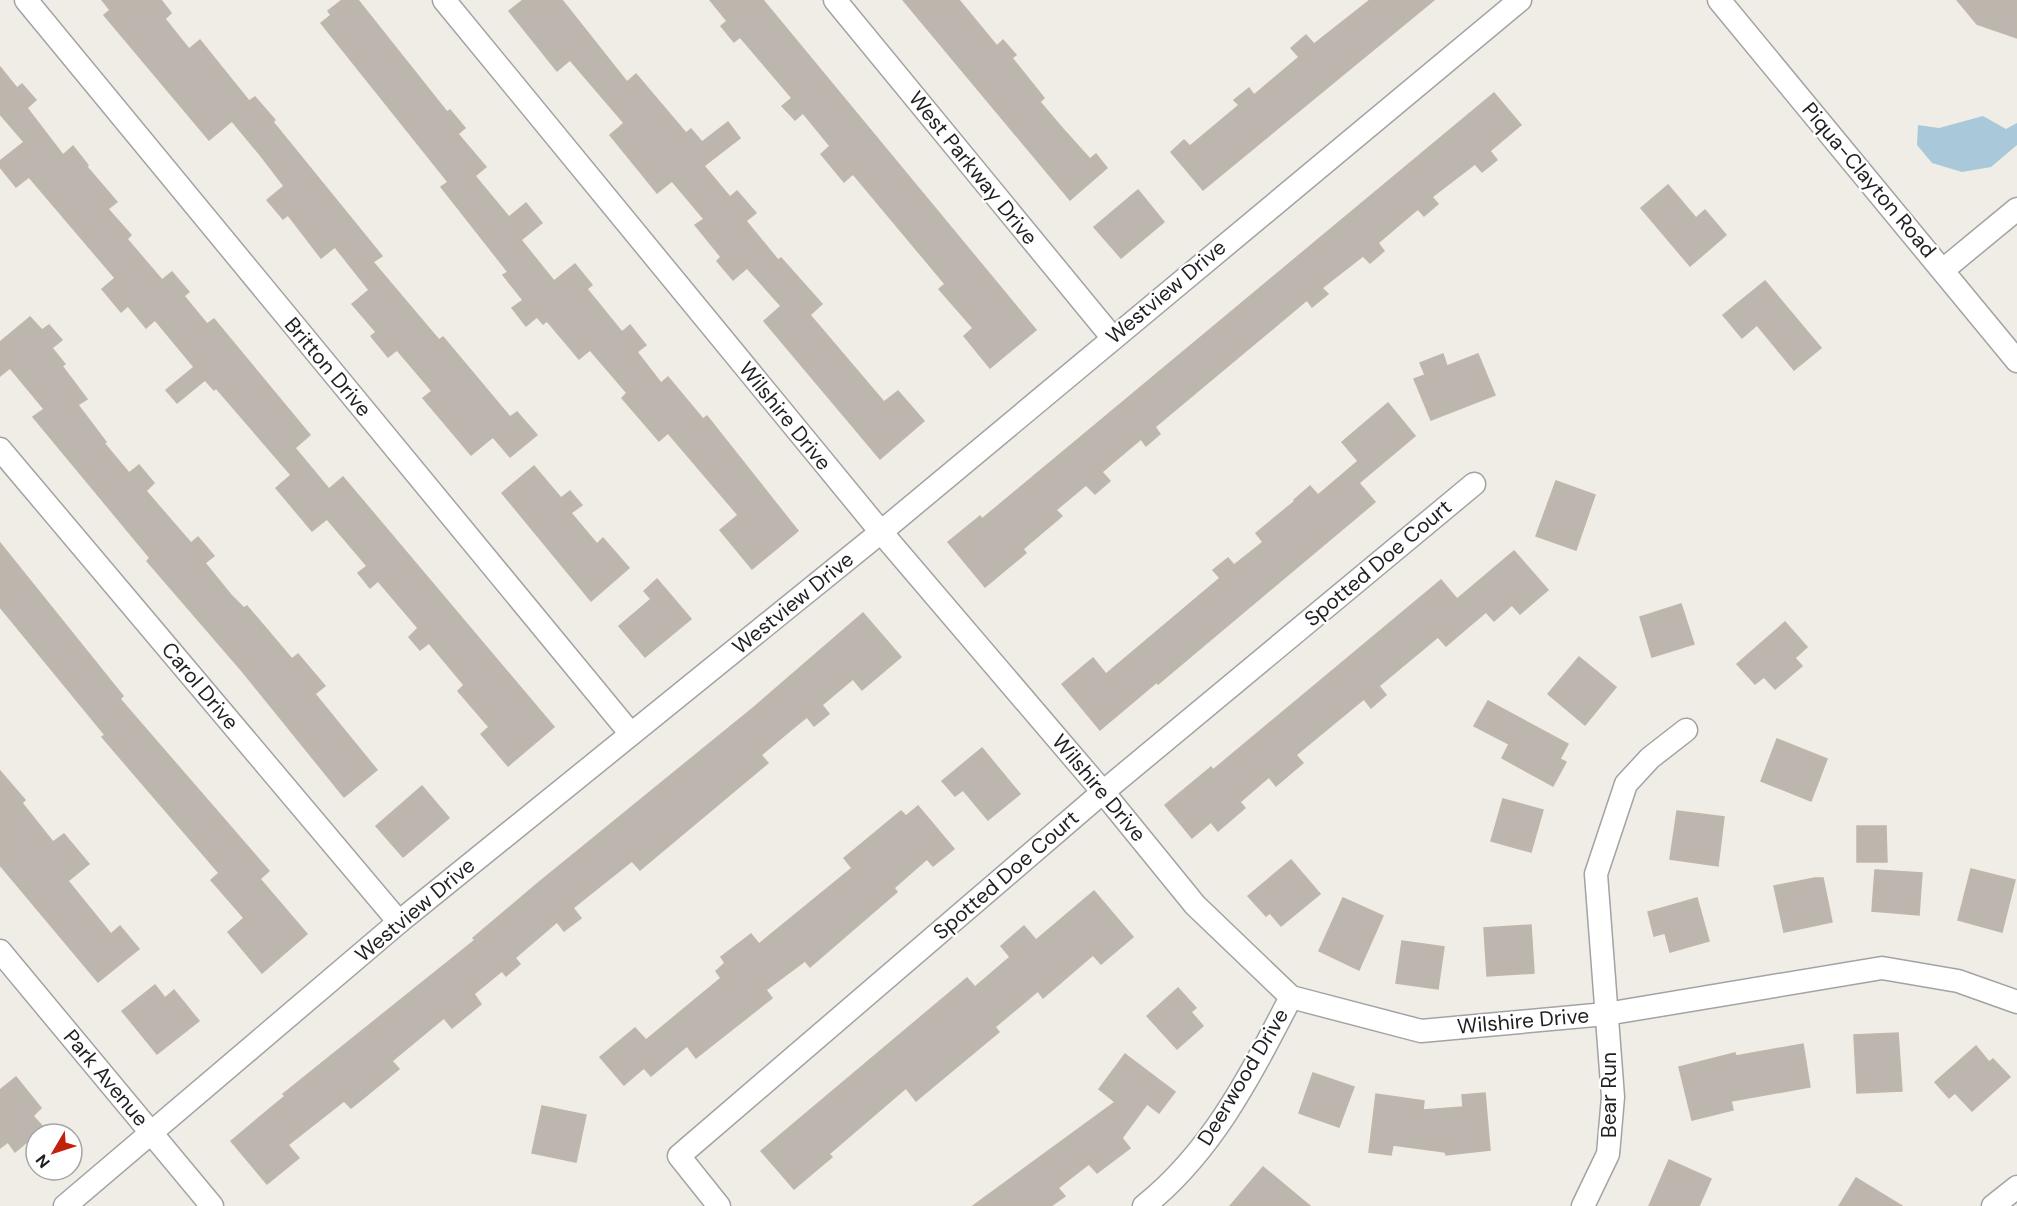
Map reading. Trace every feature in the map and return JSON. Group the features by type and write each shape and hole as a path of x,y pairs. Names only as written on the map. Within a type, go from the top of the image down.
{"street":[{"name":"Britton Drive","path":"26,0 631,734"},
{"name":"Wilshire Drive","path":"444,0 881,532 1103,792 1195,904 1291,997 1422,1030 1606,1014 1881,968 1958,981 2017,1002"},
{"name":"West Parkway Drive","path":"835,0 1112,337"},
{"name":"Westview Drive","path":"65,1206 153,1134 399,922 881,532 1112,337 1520,0"},
{"name":"Piqua-Clayton Road","path":"1719,0 2017,361"},
{"path":"1943,270 2017,209"},
{"name":"Carol Drive","path":"0,449 399,922"},
{"name":"Spotted Doe Court","path":"719,1206 679,1156 1103,792 1474,484"},
{"name":"Bear Run","path":"1583,1206 1608,1154 1613,1097 1596,874 1626,784 1650,758 1686,730"},
{"name":"Park Avenue","path":"0,951 212,1206"},
{"name":"Deerwood Drive","path":"1144,1206 1174,1182 1215,1131 1254,1069 1291,997"},
{"path":"1993,1206 2017,1187"}],"water":[{"path":"1983,116 2006,129 2017,123 2017,145 1991,167 1962,172 1932,163 1917,145 1918,125 1939,128"}],"building":[{"path":"102,0 161,0 171,13 165,19 189,49 200,40 249,101 255,97 275,120 273,122 382,256 373,262 439,340 443,337 510,417 517,412 537,435 510,457 493,437 471,455 423,398 432,391 397,350 388,357 371,336 376,332 352,304 369,290 335,247 321,258 288,215 283,219 267,200 284,186 261,156 232,121 209,140 104,15 110,10"},
{"path":"342,0 358,0 447,112 450,110 465,128 458,134 486,167 475,176 509,217 526,203 542,223 521,240 554,281 575,264 592,285 587,289 622,332 630,325 646,345 637,352 661,383 668,377 703,419 707,416 798,531 752,569 720,530 738,515 668,433 659,441 622,398 627,393 590,350 579,359 547,321 543,324 537,317 526,326 512,308 523,300 503,275 508,272 441,187 448,182 321,23 331,15 328,11"},
{"path":"523,0 562,0 627,82 636,74 686,133 691,129 702,142 728,122 740,138 704,166 730,197 737,191 756,213 746,221 778,260 781,258 822,304 810,315 884,402 898,391 924,421 880,459 764,321 781,306 747,268 733,280 717,261 721,257 695,225 704,219 672,181 657,193 610,135 624,123 570,60 557,71 509,11"},
{"path":"710,0 763,0 1036,330 990,368 964,336 973,328 939,289 945,284 853,174 844,182 821,154 830,146 803,113 795,120 782,106 792,98 740,37 734,42 721,26 727,21"},
{"path":"903,0 959,0 997,46 1003,40 1016,55 1012,58 1044,98 1040,102 1063,129 1090,159 1096,154 1107,168 1070,200"},
{"path":"1370,0 1434,0 1203,190 1171,152 1184,140 1190,146 1239,105 1234,100 1249,88 1254,95 1299,57 1291,48 1306,35 1314,44"},
{"path":"1957,0 2017,0 2017,38 1977,24"},
{"path":"0,67 17,88 22,84 36,100 27,108 63,155 73,146 88,165 87,167 117,202 108,209 131,235 127,239 162,280 172,272 189,292 184,296 207,324 214,319 310,435 295,448 329,489 343,477 554,727 508,766 481,734 489,727 458,691 464,685 429,643 420,650 409,637 418,628 378,581 370,588 358,573 367,566 327,519 312,531 276,488 291,475 216,388 214,390 205,380 177,403 166,390 194,367 155,320 146,328 128,306 121,312 102,289 115,278 29,177 16,187 0,167 0,161 24,142 0,114"},
{"path":"1494,93 1521,125 1490,151 1497,160 1482,172 1475,164 1432,197 1438,204 1424,216 1418,209 1378,243 1384,251 1370,263 1363,256 1322,288 1328,294 1312,307 1307,300 1155,427 1160,434 1146,446 1141,439 1102,472 1110,481 1095,494 1086,485 1056,510 1062,516 1023,549 1026,553 985,587 948,542 980,516 982,519"},
{"path":"1668,185 1696,218 1705,210 1726,235 1690,266 1641,208"},
{"path":"1138,190 1164,222 1121,258 1094,227"},
{"path":"1765,281 1821,348 1794,370 1757,325 1742,338 1723,315"},
{"path":"30,317 42,330 49,325 62,340 52,348 65,364 62,366 87,399 78,405 106,442 104,443 129,473 139,465 154,483 146,491 191,543 198,537 214,556 205,563 231,595 244,608 247,606 292,659 298,654 325,686 315,694 377,770 344,797 242,671 147,561 150,558 33,417 44,409 10,368 0,376 0,342"},
{"path":"1443,354 1447,366 1478,354 1495,395 1431,420 1414,379 1425,375 1420,363"},
{"path":"1388,403 1415,436 1359,483 1375,502 1100,730 1062,684 1093,658 1106,674 1220,578 1213,570 1228,558 1234,565 1263,542 1256,533 1310,486 1318,495 1358,461 1342,442"},
{"path":"534,466 561,498 570,491 582,505 571,513 597,544 603,538 629,568 591,601 502,493"},
{"path":"1556,481 1595,495 1576,550 1536,536"},
{"path":"0,543 123,696 120,699 269,871 260,879 307,934 262,973 228,932 244,918 211,880 219,873 102,737 105,735 0,607"},
{"path":"1514,551 1548,590 1520,614 1512,605 1494,621 1486,612 1446,646 1438,637 1379,686 1386,695 1371,708 1364,699 1296,755 1303,763 1276,786 1269,777 1240,802 1245,808 1218,831 1211,822 1192,838 1165,805 1211,767 1213,770 1441,580 1457,599"},
{"path":"657,579 691,619 645,657 619,626 651,599 644,591"},
{"path":"1681,604 1694,644 1652,657 1640,617"},
{"path":"863,613 901,657 862,690 853,679 822,705 829,714 814,726 807,717 791,730 761,755 768,763 640,870 632,861 573,908 581,918 564,931 557,922 515,958 520,964 506,976 502,971 474,994 481,1004 452,1028 444,1018 392,1061 399,1069 360,1101 351,1108 344,1101 288,1145 299,1158 267,1184 231,1141 285,1096 283,1094 475,940 473,938 538,883 753,708"},
{"path":"1785,622 1807,647 1795,658 1802,666 1775,689 1764,677 1755,684 1737,664"},
{"path":"1579,657 1616,687 1585,725 1548,694"},
{"path":"1488,701 1568,744 1560,759 1566,762 1553,786 1502,758 1509,744 1474,726"},
{"path":"1777,739 1827,759 1811,801 1761,781"},
{"path":"982,748 1020,794 988,820 963,790 955,796 942,781"},
{"path":"0,771 25,800 22,803 53,842 64,834 89,864 68,881 111,934 120,926 139,949 98,982 0,865"},
{"path":"422,786 449,818 403,857 376,826"},
{"path":"1503,799 1543,810 1531,852 1491,841"},
{"path":"918,806 954,849 933,866 927,859 894,888 897,892 810,967 805,961 766,990 772,998 696,1058 687,1046 651,1076 644,1068 624,1085 600,1057 635,1028 646,1040 721,978 716,971 725,963 721,957 751,934 759,944 852,868 844,858 901,811 906,816"},
{"path":"1677,811 1724,817 1718,866 1670,859"},
{"path":"1857,826 1886,826 1887,862 1857,862"},
{"path":"1291,860 1320,894 1281,926 1270,913 1266,916 1248,896"},
{"path":"1971,869 2015,880 2002,932 1958,920"},
{"path":"1875,870 1922,873 1919,915 1872,911"},
{"path":"1823,878 1832,922 1784,932 1774,886"},
{"path":"1094,891 1133,937 1101,964 1093,955 1043,998 1038,991 995,1027 999,1032 916,1101 906,1088 829,1154 832,1157 794,1189 761,1151 967,978 975,987 1010,957 1001,946 1024,926 1036,940"},
{"path":"1343,898 1383,916 1359,970 1319,951"},
{"path":"1697,898 1709,941 1670,952 1665,933 1654,936 1648,912"},
{"path":"1531,925 1534,973 1487,976 1484,928"},
{"path":"1402,941 1444,947 1438,989 1396,983"},
{"path":"155,985 165,998 174,990 199,1021 157,1054 122,1011"},
{"path":"1178,988 1196,1008 1191,1012 1203,1026 1177,1049 1147,1016"},
{"path":"1898,1033 1902,1091 1857,1093 1854,1035"},
{"path":"1803,1044 1810,1087 1731,1101 1733,1110 1692,1120 1679,1067 1735,1053 1736,1056"},
{"path":"1976,1046 1989,1062 1993,1059 2010,1077 1972,1111 1955,1093 1949,1098 1935,1082"},
{"path":"1125,1054 1175,1092 1159,1113 1147,1104 1122,1138 1130,1148 1097,1173 1089,1164 1058,1188 1065,1196 1051,1206 973,1206 1115,1102 1099,1089"},
{"path":"1313,1073 1354,1087 1339,1127 1299,1113"},
{"path":"16,1077 41,1108 33,1116 38,1122 24,1122 24,1145 15,1152 8,1142 0,1148 0,1090"},
{"path":"1485,1093 1490,1150 1446,1155 1445,1152 1393,1145 1391,1155 1369,1152 1376,1094 1424,1101 1423,1110 1463,1107 1462,1095"},
{"path":"542,1106 586,1115 576,1162 532,1153"},
{"path":"1669,1160 1711,1179 1699,1206 1649,1206"},
{"path":"1263,1167 1310,1206 1230,1206"},
{"path":"1856,1178 1902,1206 1839,1206"}]}
